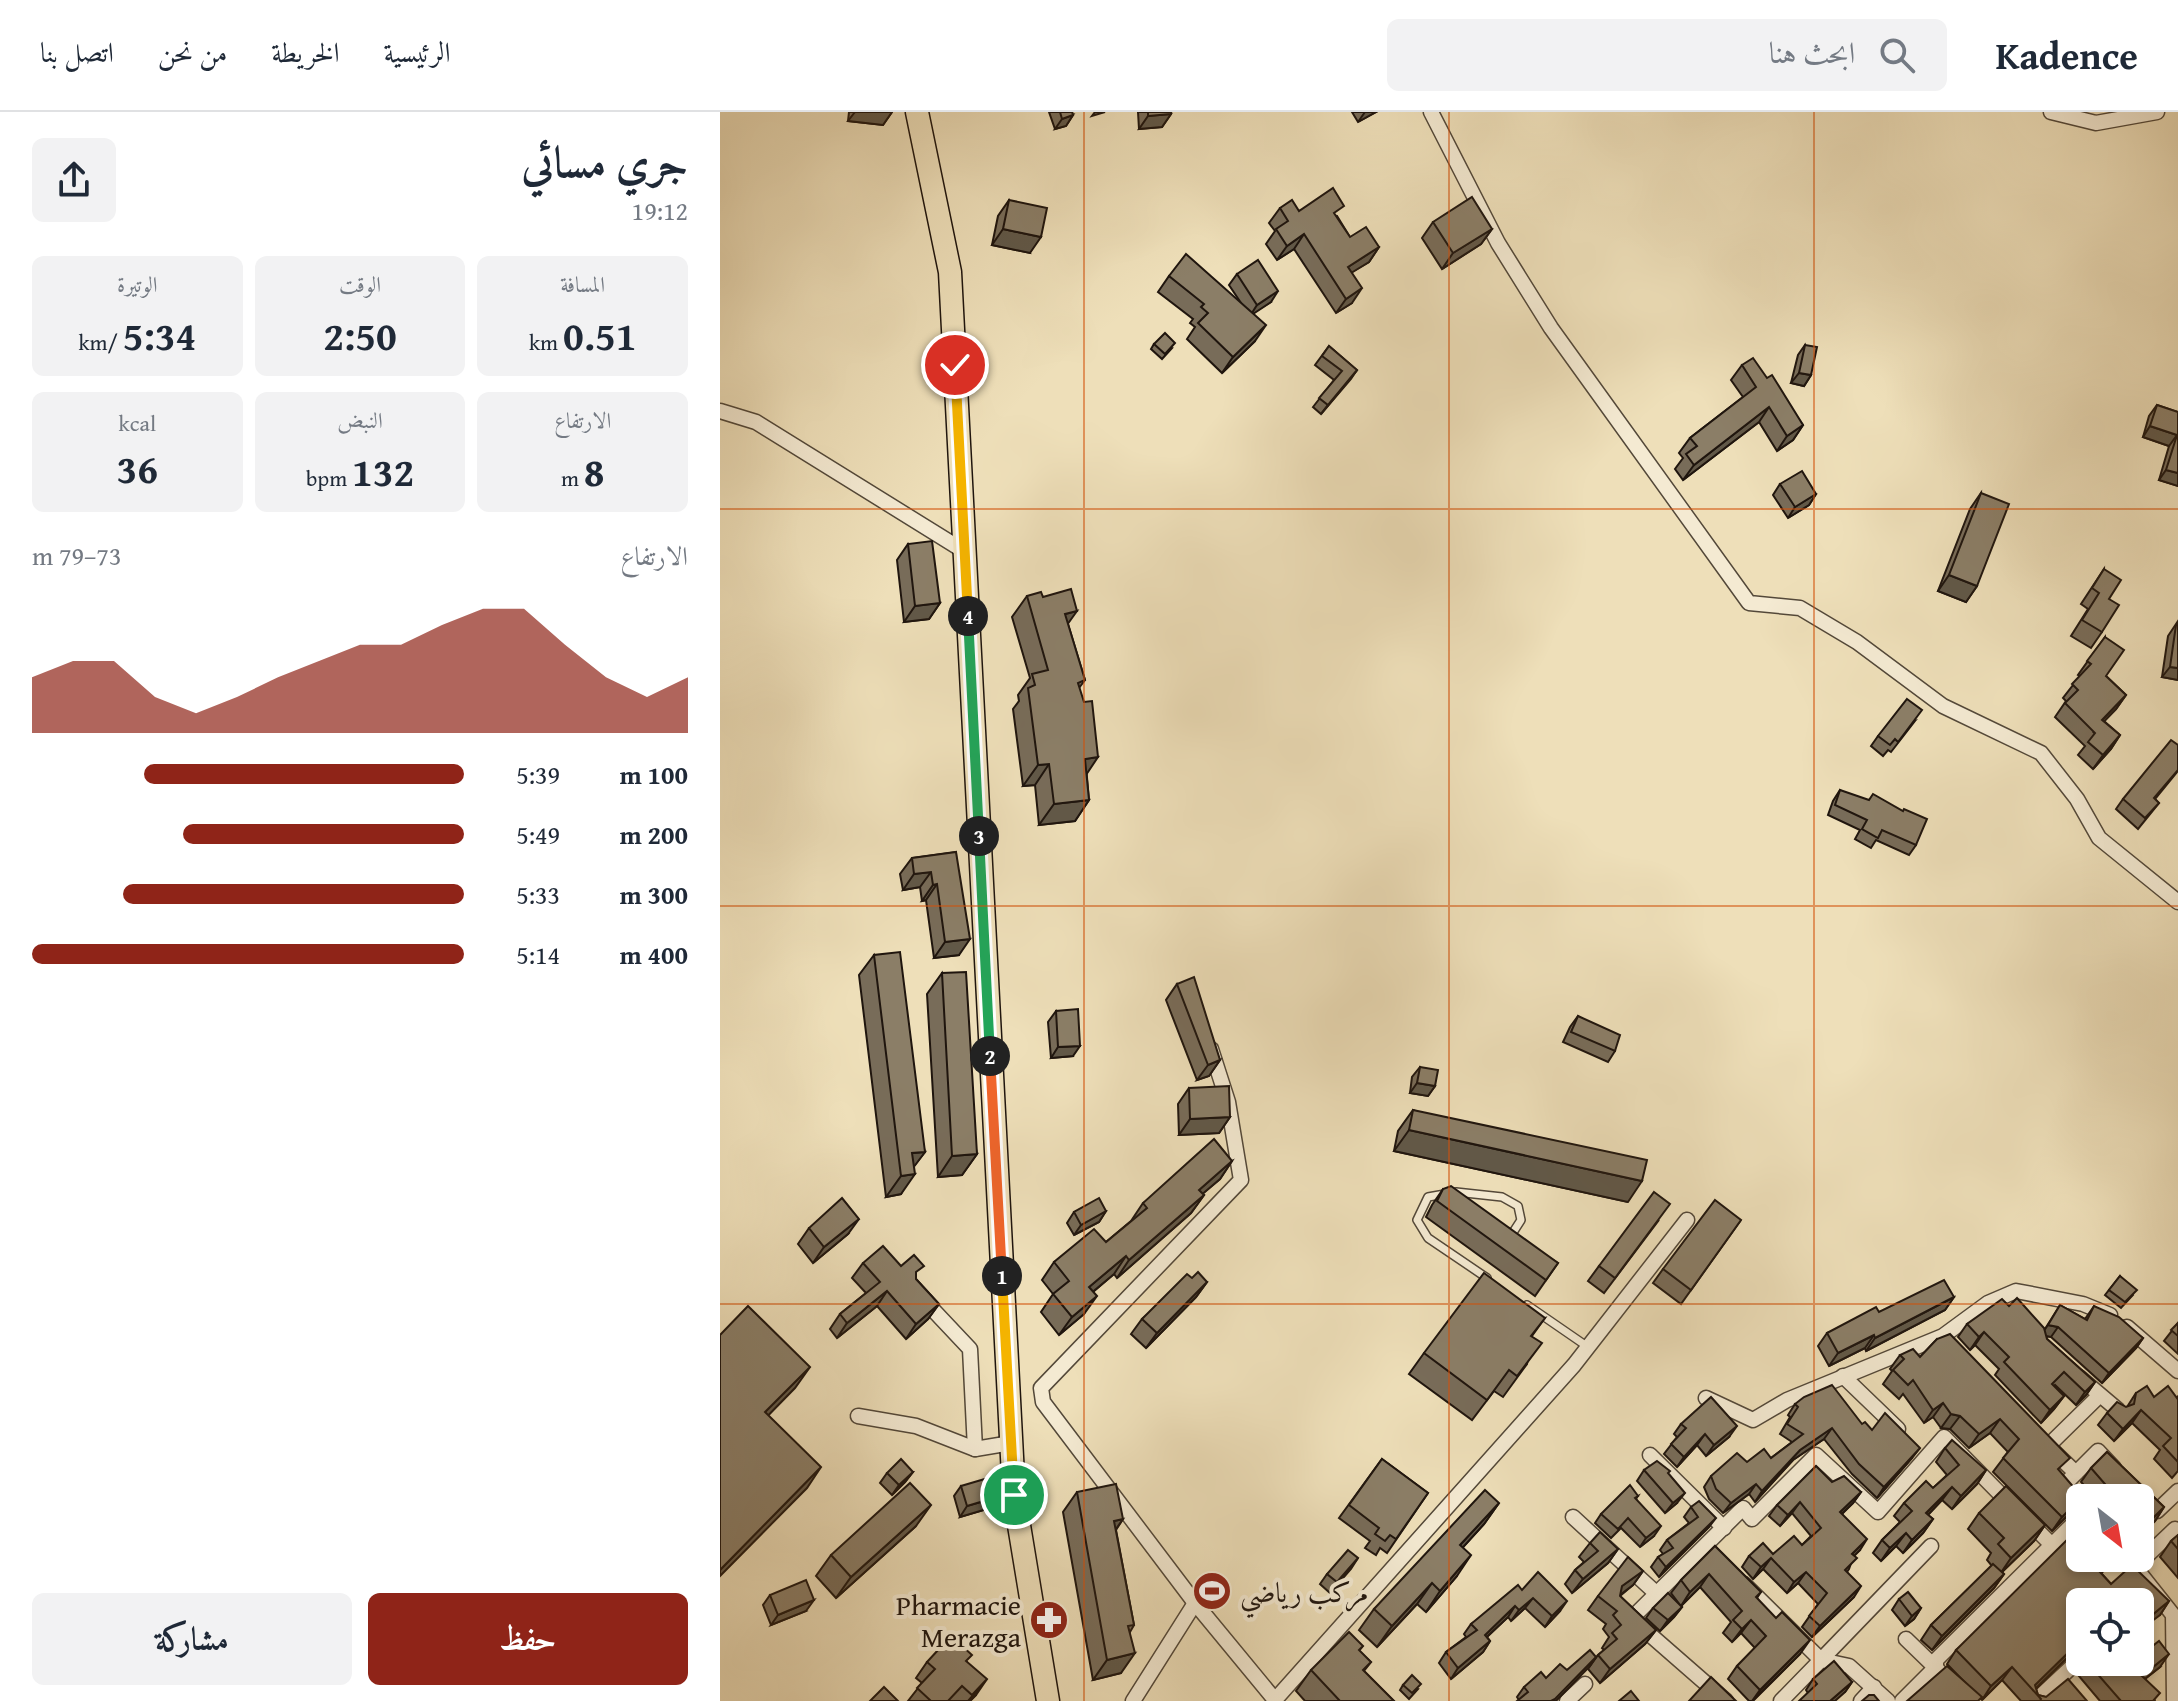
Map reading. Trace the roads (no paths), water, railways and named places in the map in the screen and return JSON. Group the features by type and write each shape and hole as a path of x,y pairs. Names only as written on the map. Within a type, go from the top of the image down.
{"main road":[{"path":"917,112 950,272 1014,1495 1048,1701"}],"street":[{"path":"1431,112 1498,243 1551,328 1749,603 1800,608 1857,642 1943,706 2041,753 2077,799 2099,838 2178,902"},
{"path":"2051,112 2096,123 2157,112"},
{"path":"720,411 756,422 964,551"},
{"path":"1205,1031 1228,1102 1241,1180 1050,1374 1041,1388 1043,1402 1195,1603 1274,1700 1588,1347 1687,1220"},
{"path":"915,1291 970,1349 975,1449"},
{"path":"1706,1398 1753,1420 1787,1400 1843,1376 1948,1342 1988,1303 2016,1291 2083,1304 2117,1318 2178,1371"},
{"path":"2066,1366 2118,1410"},
{"path":"1843,1376 1916,1447"},
{"path":"2076,1473 2043,1440 2099,1396"},
{"path":"858,1416 916,1426 975,1449 1011,1443"},
{"path":"1631,1619 1657,1594 1712,1552 1724,1528 1743,1508 1752,1519 1816,1455 1878,1512 1916,1447 1944,1437 2053,1546"},
{"path":"2066,1491 2062,1487 2098,1451 2176,1531 2135,1567 2175,1614 2175,1700"},
{"path":"1650,1455 1724,1528"},
{"path":"2157,1511 2178,1491"},
{"path":"1573,1517 1657,1594"},
{"path":"1902,1701 1936,1667 1936,1660 2066,1532"},
{"path":"1781,1701 1931,1546"},
{"path":"1738,1578 1821,1660 1849,1666 1888,1701"},
{"path":"1133,1701 1195,1603"},
{"path":"1619,1608 1726,1701"},
{"path":"1906,1639 1954,1684"},
{"path":"2035,1701 2066,1672"},
{"path":"1567,1701 1585,1684"},
{"path":"1861,1701 1874,1687"}],"lane":[{"path":"1456,1192 1467,1201"},
{"path":"1490,1280 1428,1238 1417,1220 1428,1197 1456,1192 1502,1197 1518,1206 1521,1220 1512,1234 1501,1226"},
{"path":"1514,1297 1588,1347"}],"place":[{"name":"مركب رياضي","path":"1212,1591"},
{"name":"Pharmacie Merazga","path":"1049,1620"}]}
